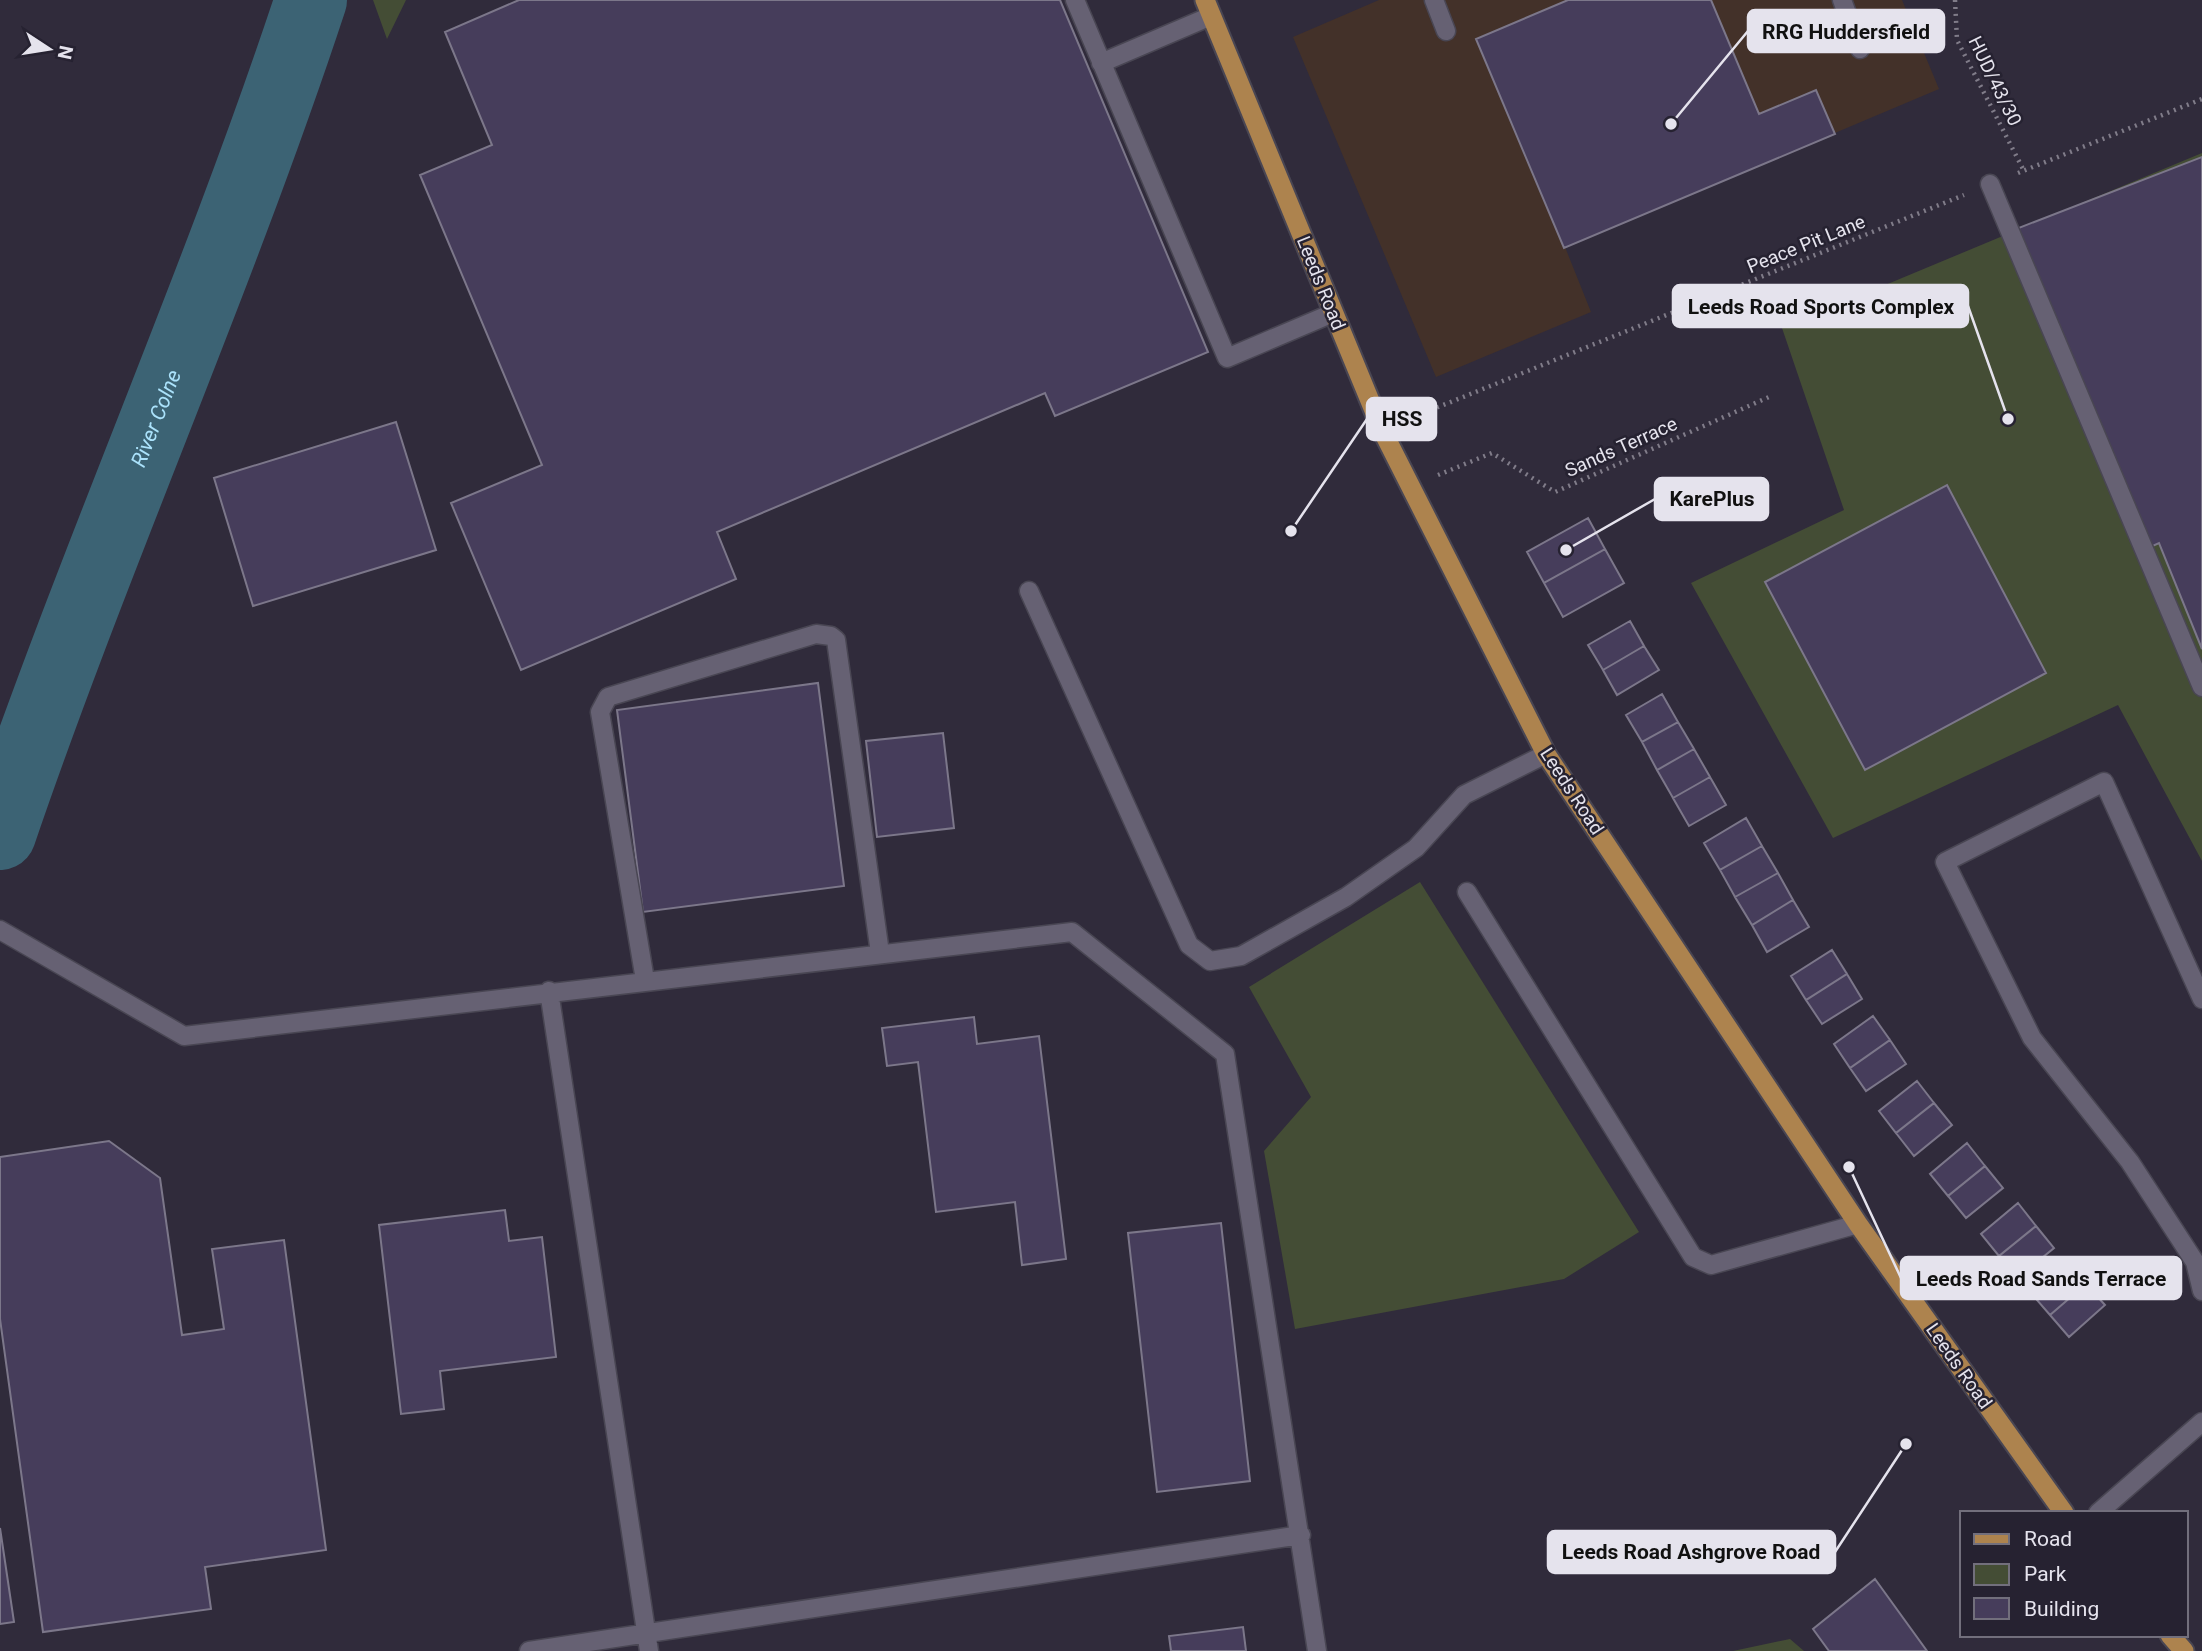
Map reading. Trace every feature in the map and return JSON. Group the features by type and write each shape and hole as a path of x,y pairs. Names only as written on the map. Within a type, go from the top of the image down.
{"main road":[{"name":"Leeds Road","path":"1207,4 1382,430 1546,754 1858,1224 2063,1511"},
{"path":"2172,1637 2184,1651"}],"lane":[{"path":"1074,0 1227,358 1334,313"},
{"path":"1842,0 1860,49"},
{"path":"1441,2 1446,31"},
{"path":"1101,63 1207,4"},
{"path":"1990,184 2202,687"},
{"path":"1030,591 1189,945 1210,961 1241,956 1346,897 1416,848 1464,795 1546,754"},
{"path":"645,980 600,712 602,704 608,697 816,634 831,636 836,640 880,953"},
{"path":"2202,999 2104,782 1944,862 2032,1038 2130,1162 2199,1260 2202,1291"},
{"path":"1467,892 1693,1257 1712,1265 1858,1224"},
{"path":"0,930 184,1036 549,991 1072,932 1225,1054 1317,1651"},
{"path":"549,991 648,1643"},
{"path":"2100,1511 2202,1422"},
{"path":"529,1651 648,1643 1301,1535"}],"path":[{"name":"HUD/43/30","path":"1955,0 1957,40 2024,171"},
{"name":"Peace Pit Lane","path":"1382,430 2202,99"},
{"name":"Sands Terrace","path":"1411,485 1492,453 1555,492 1769,397"}],"shaded area":[{"path":"1379,0 1902,0 1939,89 1565,247 1591,312 1436,377 1293,37"}],"green space":[{"path":"373,0 406,0 387,39"},
{"path":"2202,153 2202,861 2118,705 1833,838 1691,583 1844,510 1782,328"},
{"path":"1420,882 1639,1232 1564,1279 1295,1329 1264,1151 1311,1097 1249,987"},
{"path":"1790,1639 1804,1651 1733,1651"}],"building":[{"path":"519,0 1060,0 1208,352 1055,416 1045,393 717,532 736,579 521,670 451,503 542,465 420,175 492,145 445,32"},
{"path":"1568,0 1711,0 1759,114 1816,90 1835,134 1564,248 1476,39"},
{"path":"2202,157 2202,649 2159,543 2146,549 2016,229"},
{"path":"396,422 436,550 253,606 214,478"},
{"path":"1947,485 2046,673 1865,770 1765,582"},
{"path":"1588,518 1605,549 1544,583 1527,552"},
{"path":"1605,549 1624,583 1563,617 1544,583"},
{"path":"1630,621 1644,646 1603,670 1588,645"},
{"path":"1644,646 1659,670 1617,695 1603,670"},
{"path":"818,683 844,886 643,912 617,710"},
{"path":"1662,694 1678,722 1642,742 1626,715"},
{"path":"1678,722 1694,749 1657,770 1642,742"},
{"path":"943,733 954,828 877,837 866,741"},
{"path":"1694,749 1710,777 1673,798 1657,770"},
{"path":"1710,777 1726,805 1689,826 1673,798"},
{"path":"1746,818 1762,846 1720,870 1704,843"},
{"path":"1762,846 1778,873 1735,897 1720,870"},
{"path":"1778,873 1793,900 1752,925 1735,897"},
{"path":"1793,900 1809,927 1767,952 1752,925"},
{"path":"1832,950 1847,974 1806,1000 1791,976"},
{"path":"1847,974 1862,999 1822,1024 1806,1000"},
{"path":"1873,1016 1890,1040 1850,1068 1834,1044"},
{"path":"974,1017 977,1044 1039,1036 1066,1259 1022,1265 1015,1202 936,1212 918,1062 887,1066 882,1028"},
{"path":"1890,1040 1906,1064 1866,1091 1850,1068"},
{"path":"1917,1081 1934,1103 1896,1133 1879,1111"},
{"path":"1934,1103 1952,1125 1914,1156 1896,1133"},
{"path":"109,1141 160,1178 182,1335 224,1329 212,1249 284,1240 326,1550 205,1567 211,1609 43,1632 0,1319 0,1157"},
{"path":"1967,1143 1985,1166 1948,1196 1930,1174"},
{"path":"1985,1166 2003,1188 1966,1218 1948,1196"},
{"path":"2018,1203 2036,1226 1999,1256 1981,1234"},
{"path":"505,1210 509,1241 542,1237 556,1357 440,1371 444,1409 401,1414 379,1225"},
{"path":"1221,1223 1250,1481 1157,1492 1128,1233"},
{"path":"2036,1226 2054,1248 2016,1279 1999,1256"},
{"path":"2067,1262 2086,1284 2050,1315 2031,1293"},
{"path":"2086,1284 2105,1305 2069,1337 2050,1315"},
{"path":"0,1528 14,1622 0,1624"},
{"path":"1875,1579 1927,1651 1829,1651 1813,1629"},
{"path":"1243,1627 1246,1651 1171,1651 1169,1636"}],"waterway":[{"name":"River Colne","path":"0,834 76,625 237,210 311,0"}],"place":[{"name":"RRG Huddersfield","path":"1671,124"},
{"name":"Leeds Road Sports Complex","path":"2008,419"},
{"name":"HSS","path":"1291,531"},
{"name":"KarePlus","path":"1566,550"},
{"name":"Leeds Road Sands Terrace","path":"1849,1167"},
{"name":"Leeds Road Ashgrove Road","path":"1906,1444"}]}
